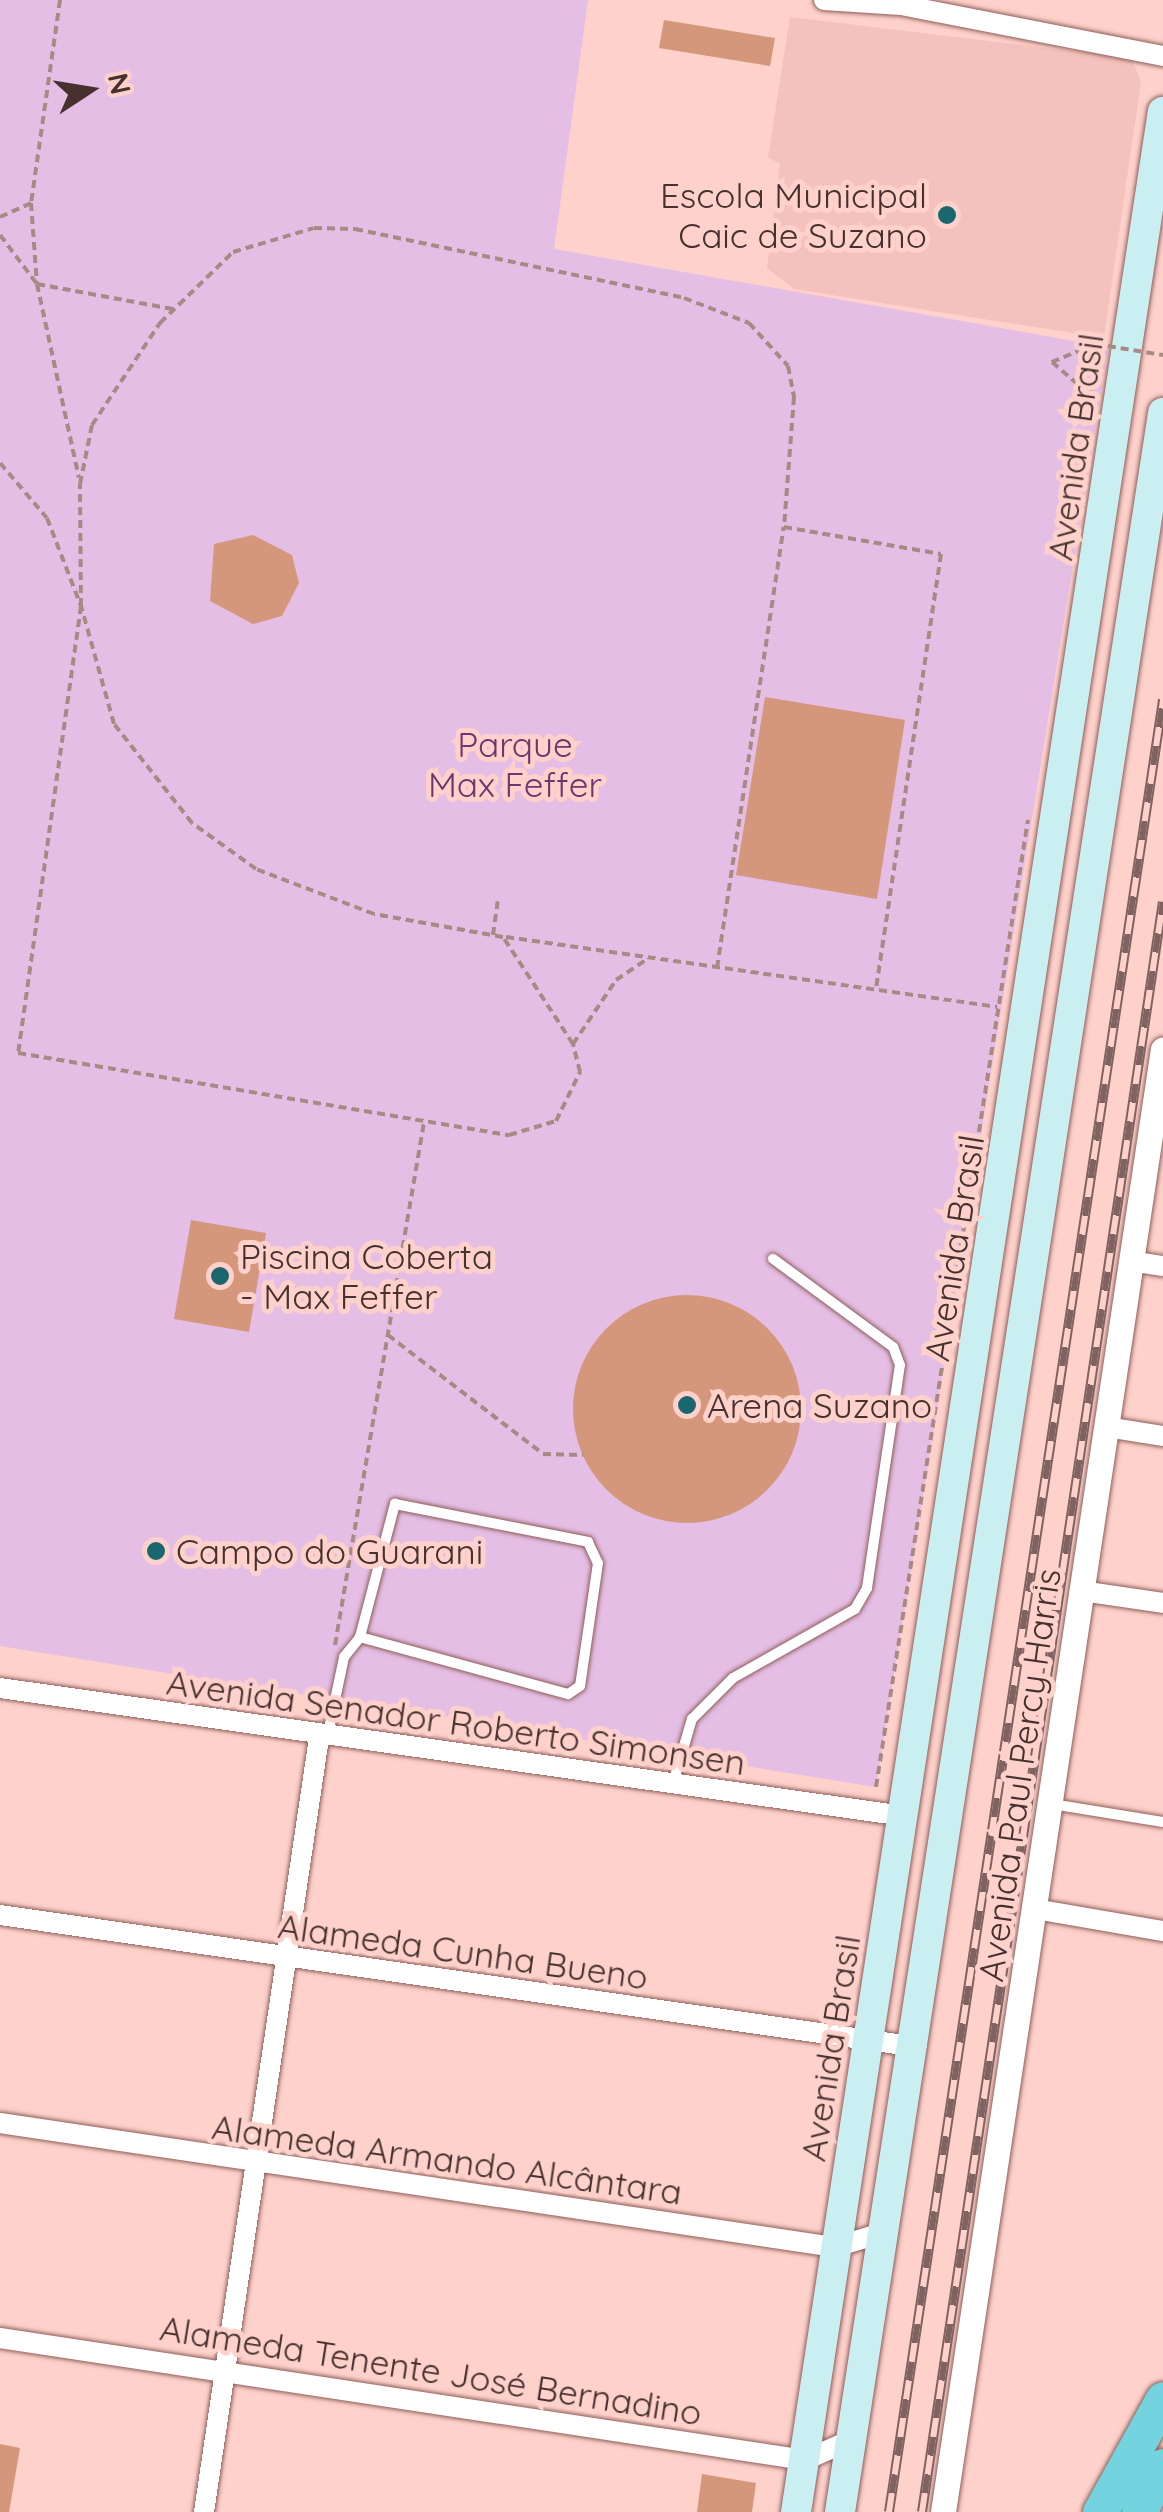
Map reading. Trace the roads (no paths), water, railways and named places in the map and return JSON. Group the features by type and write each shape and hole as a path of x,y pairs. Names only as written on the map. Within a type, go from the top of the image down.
{"highway":[{"path":"1100,2512 1163,2399"},
{"path":"1114,2512 1163,2430"},
{"path":"1139,2512 1163,2466"}],"main road":[{"name":"Avenida Brasil","path":"796,2512 1163,112"},
{"path":"840,2512 917,2047 1163,413"},
{"path":"1108,486 1152,476"},
{"path":"1006,1154 1017,1182 1046,1171"},
{"path":"996,1213 1019,1198 1038,1225"},
{"path":"904,1816 929,1829 925,1873 937,1906"}],"street":[{"path":"824,0 895,2 1163,56"},
{"name":"Avenida Paul Percy Harris","path":"943,2512 1130,1261 1159,1099 1163,1049"},
{"path":"1130,1261 1163,1266"},
{"path":"1106,1426 1163,1436"},
{"path":"1082,1592 1163,1603"},
{"name":"Avenida Senador Roberto Simonsen","path":"0,1688 671,1789 904,1816"},
{"path":"204,2512 252,2166 323,1738"},
{"path":"1035,1909 1163,1932"},
{"name":"Alameda Cunha Bueno","path":"0,1915 284,1960 917,2047"},
{"name":"Alameda Armando Alcântara","path":"0,2123 252,2166 835,2248 885,2232"},
{"name":"Alameda Tenente José Bernadino","path":"0,2338 804,2460"},
{"path":"804,2460 849,2440"}],"lane":[{"path":"671,1789 692,1719 733,1678 855,1609 866,1588 900,1365 893,1347 773,1259"},
{"path":"323,1738 344,1657 360,1637 395,1504 558,1532 588,1542 598,1562 586,1676 568,1694 360,1637"},
{"path":"1051,1804 1163,1822"}],"railway":[{"path":"889,2512 1163,700"},
{"path":"922,2512 1163,902"}],"place":[{"name":"Escola Municipal Caic de Suzano","path":"947,215"},
{"name":"Piscina Coberta - Max Feffer","path":"220,1276"},
{"name":"Arena Suzano","path":"687,1405"},
{"name":"Campo do Guarani","path":"156,1551"}],"park label":[{"name":"Parque Max Feffer","path":"515,764"}]}
